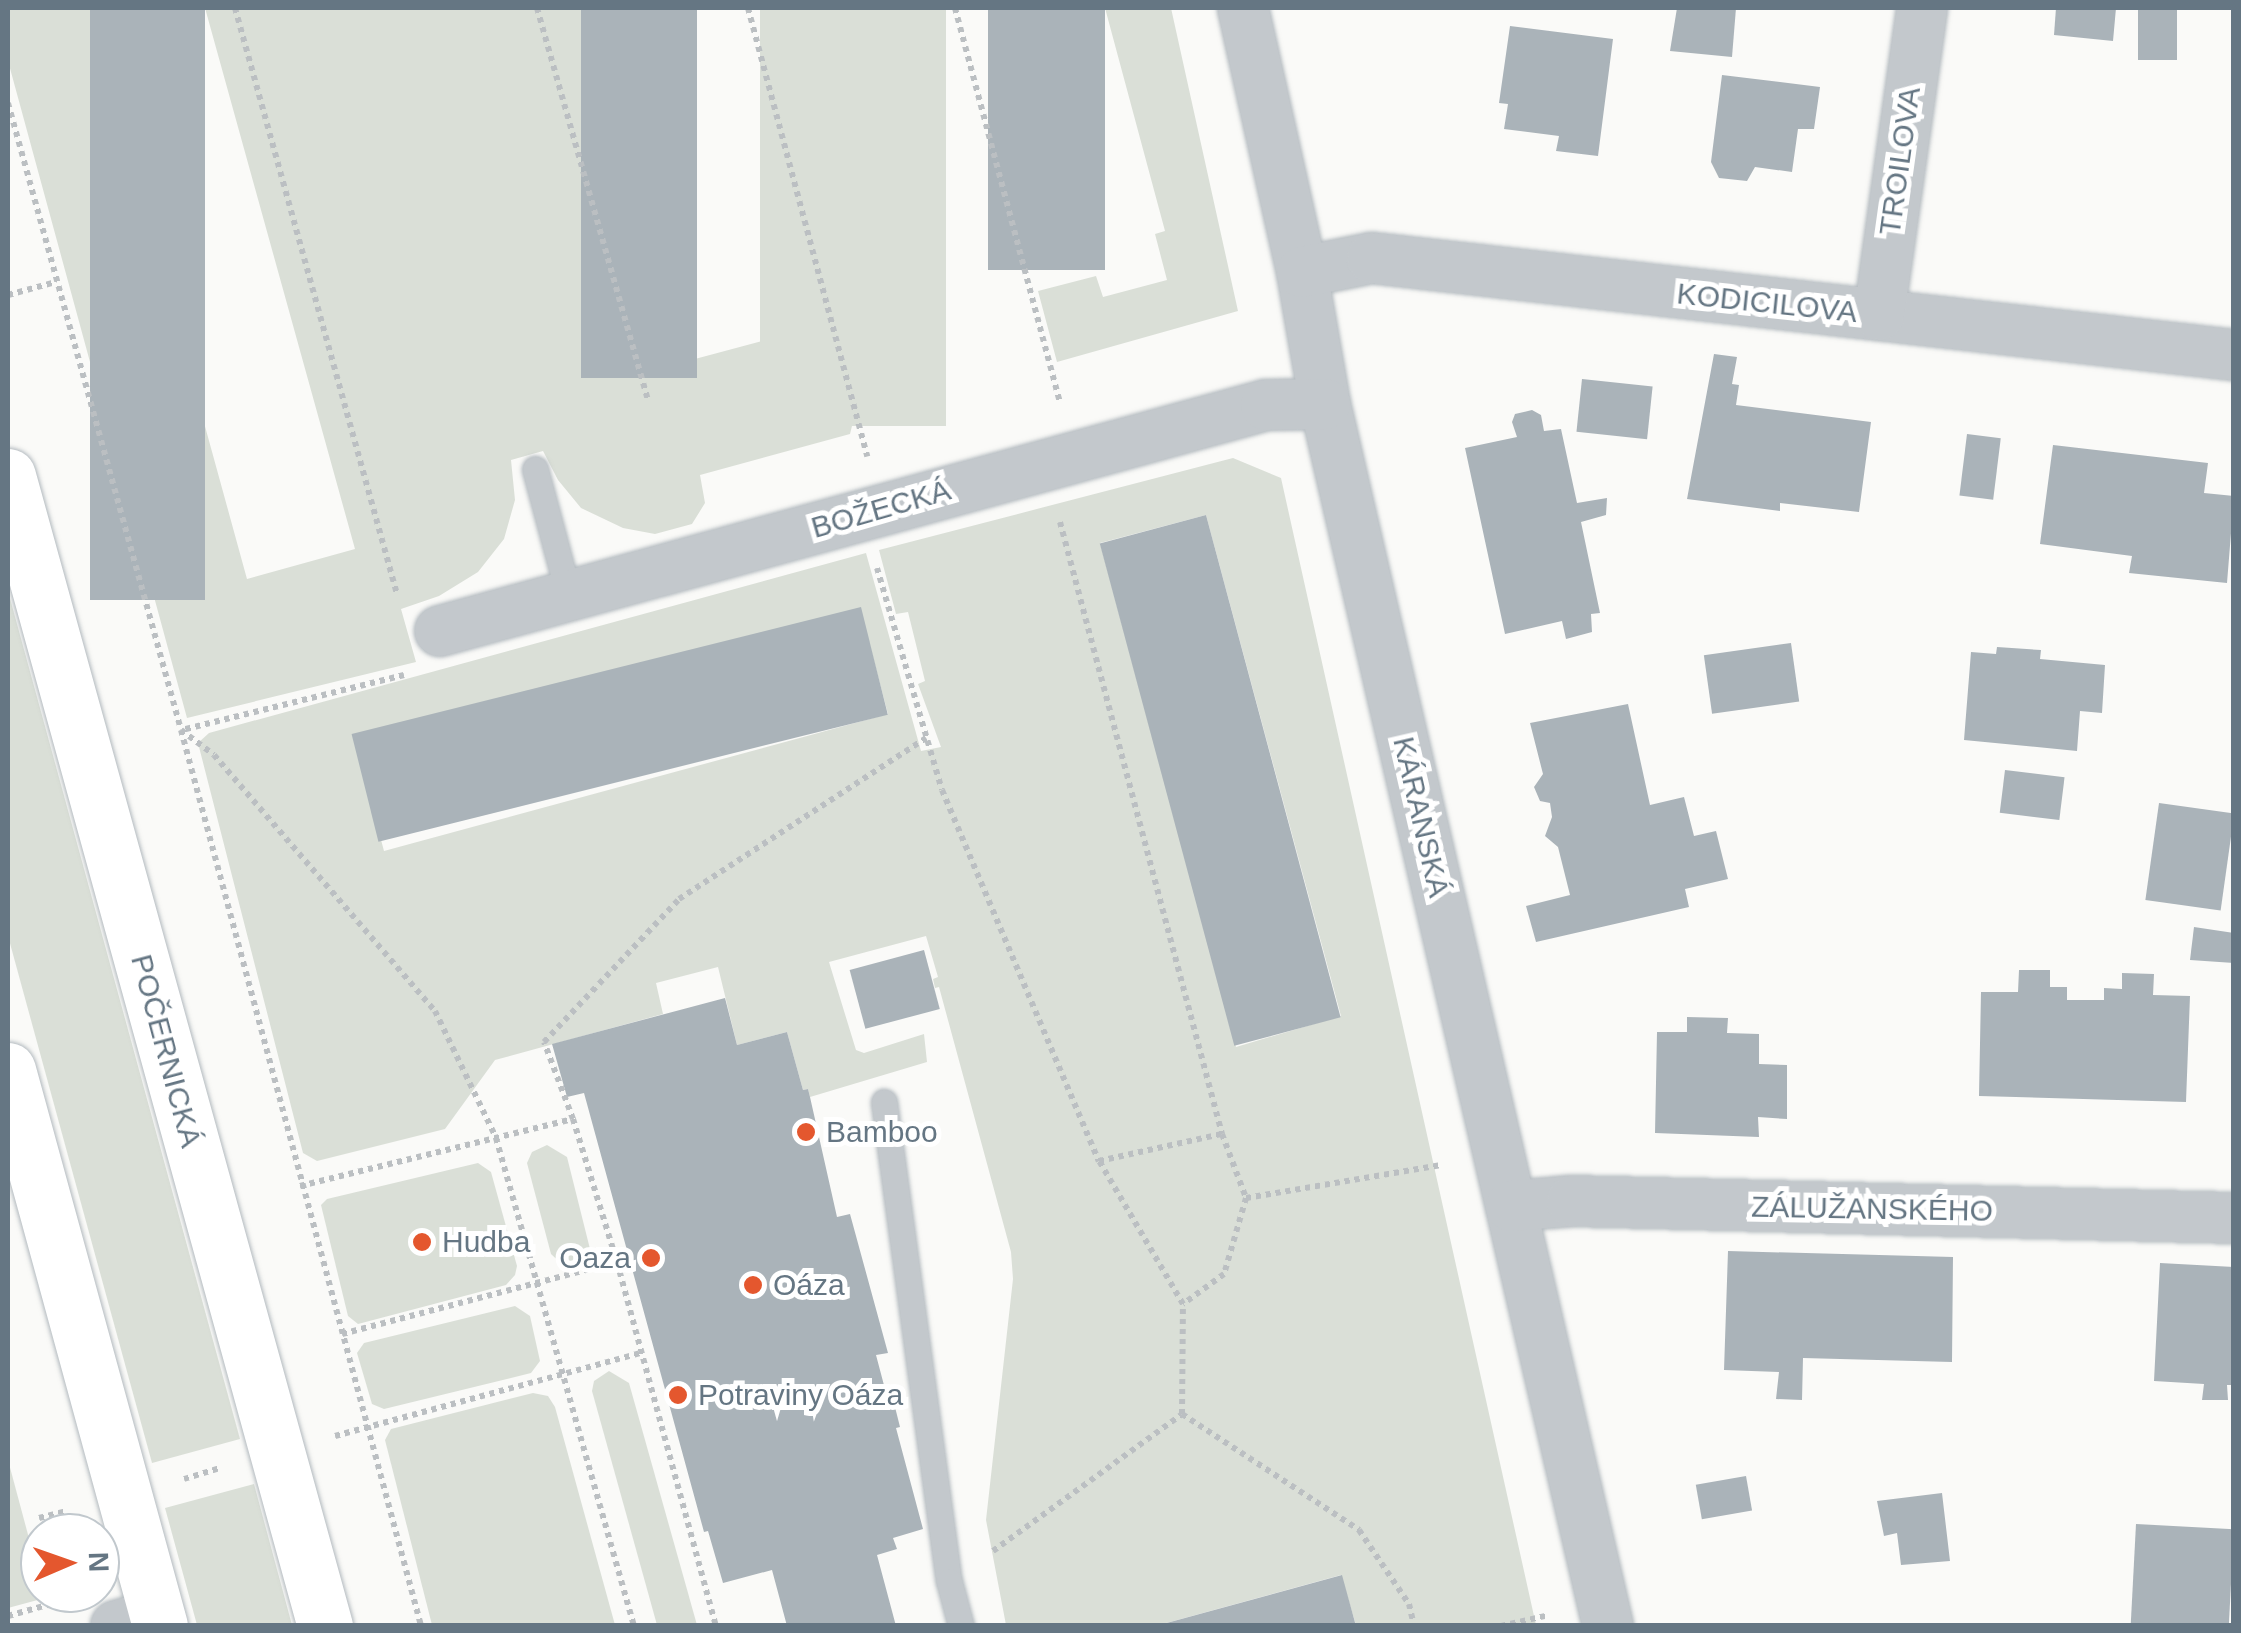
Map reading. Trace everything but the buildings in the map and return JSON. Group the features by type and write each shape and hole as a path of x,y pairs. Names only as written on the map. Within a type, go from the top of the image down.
{"street":[{"name":"KÁRANSKÁ","path":"1243,8 1302,272 1326,404 1608,1626"},
{"name":"TROILOVA","path":"1879,315 1922,8"},
{"name":"KODICILOVA","path":"1302,272 1372,258 2234,354"},
{"name":"BOŽECKÁ","path":"440,631 1266,405 1326,404"},
{"name":"POČERNICKÁ","path":"8,476 324,1626"},
{"path":"8,1070 144,1622"},
{"name":"ZÁLUŽANSKÉHO","path":"1511,1206 1572,1202 2234,1218"}],"lane":[{"path":"535,470 569,596"},
{"path":"884,1102 949,1581 962,1626"}],"path":[{"path":"235,8 399,603"},
{"path":"537,8 648,399"},
{"path":"748,8 926,738 942,790 1100,1161 1182,1304 1182,1414"},
{"path":"955,8 1222,1134 1246,1198 1224,1274 1182,1304"},
{"path":"8,104 182,730 300,1186 421,1626"},
{"path":"8,295 56,282"},
{"path":"182,730 420,671 440,631"},
{"path":"182,730 214,754 435,1010 496,1138 634,1626"},
{"path":"716,1626 617,1262 573,1119 544,1042 680,899 926,738"},
{"path":"300,1186 573,1119"},
{"path":"1100,1161 1222,1134"},
{"path":"1246,1198 1447,1164"},
{"path":"342,1334 617,1262"},
{"path":"332,1436 642,1353"},
{"path":"949,1581 1182,1414"},
{"path":"1182,1414 1360,1530 1409,1604 1414,1626"},
{"path":"176,1481 230,1465"}],"shaded area":[{"path":"8,8 90,8 247,579 355,549 205,8 581,8 680,363 785,335 765,260 801,252 812,259 854,418 850,434 700,475 705,503 692,524 655,534 623,528 581,508 558,480 543,451 511,460 515,500 504,539 478,572 439,596 401,609 416,662 187,718 8,61"},
{"path":"760,8 946,8 946,426 760,426"},
{"path":"1105,8 1171,8 1238,311 1057,362 1038,291 1096,276 1103,297 1167,280 1155,234 1165,231"},
{"path":"1233,458 1281,478 1536,1625 1356,1625 1341,1575 1159,1625 1006,1625 986,1520 1013,1279 1011,1252 939,987 935,988 933,979 938,977 926,936 829,962 856,1050 864,1053 924,1034 927,1062 810,1097 808,1089 803,1090 787,1032 737,1045 718,967 656,983 663,1014 495,1060 445,1129 317,1161 303,1153 198,743 209,733 866,553 921,751 941,747 918,684 925,681 908,612 896,614 879,550","holes":["1206,515 1341,1016 1236,1047 1100,543","860,608 888,714 384,851 356,745"]},
{"path":"8,591 240,1439 152,1463 8,936"},
{"path":"547,1145 567,1157 590,1249 581,1266 566,1268 551,1254 527,1163 532,1152"},
{"path":"478,1163 491,1172 517,1266 515,1275 506,1285 358,1324 348,1316 321,1205 327,1199"},
{"path":"515,1306 530,1316 540,1361 531,1373 384,1409 372,1404 357,1353 364,1343"},
{"path":"609,1371 629,1383 697,1625 657,1625 592,1391 594,1381"},
{"path":"533,1393 548,1396 555,1407 615,1625 432,1625 385,1440 391,1429"},
{"path":"8,1460 22,1513 20,1605 8,1608"},
{"path":"254,1484 292,1625 197,1625 165,1508"}],"place":[{"name":"Bamboo","path":"806,1132"},
{"name":"Hudba","path":"422,1242"},
{"name":"Oaza","path":"651,1258"},
{"name":"Oáza","path":"753,1285"},
{"name":"Potraviny Oáza","path":"678,1395"}]}
